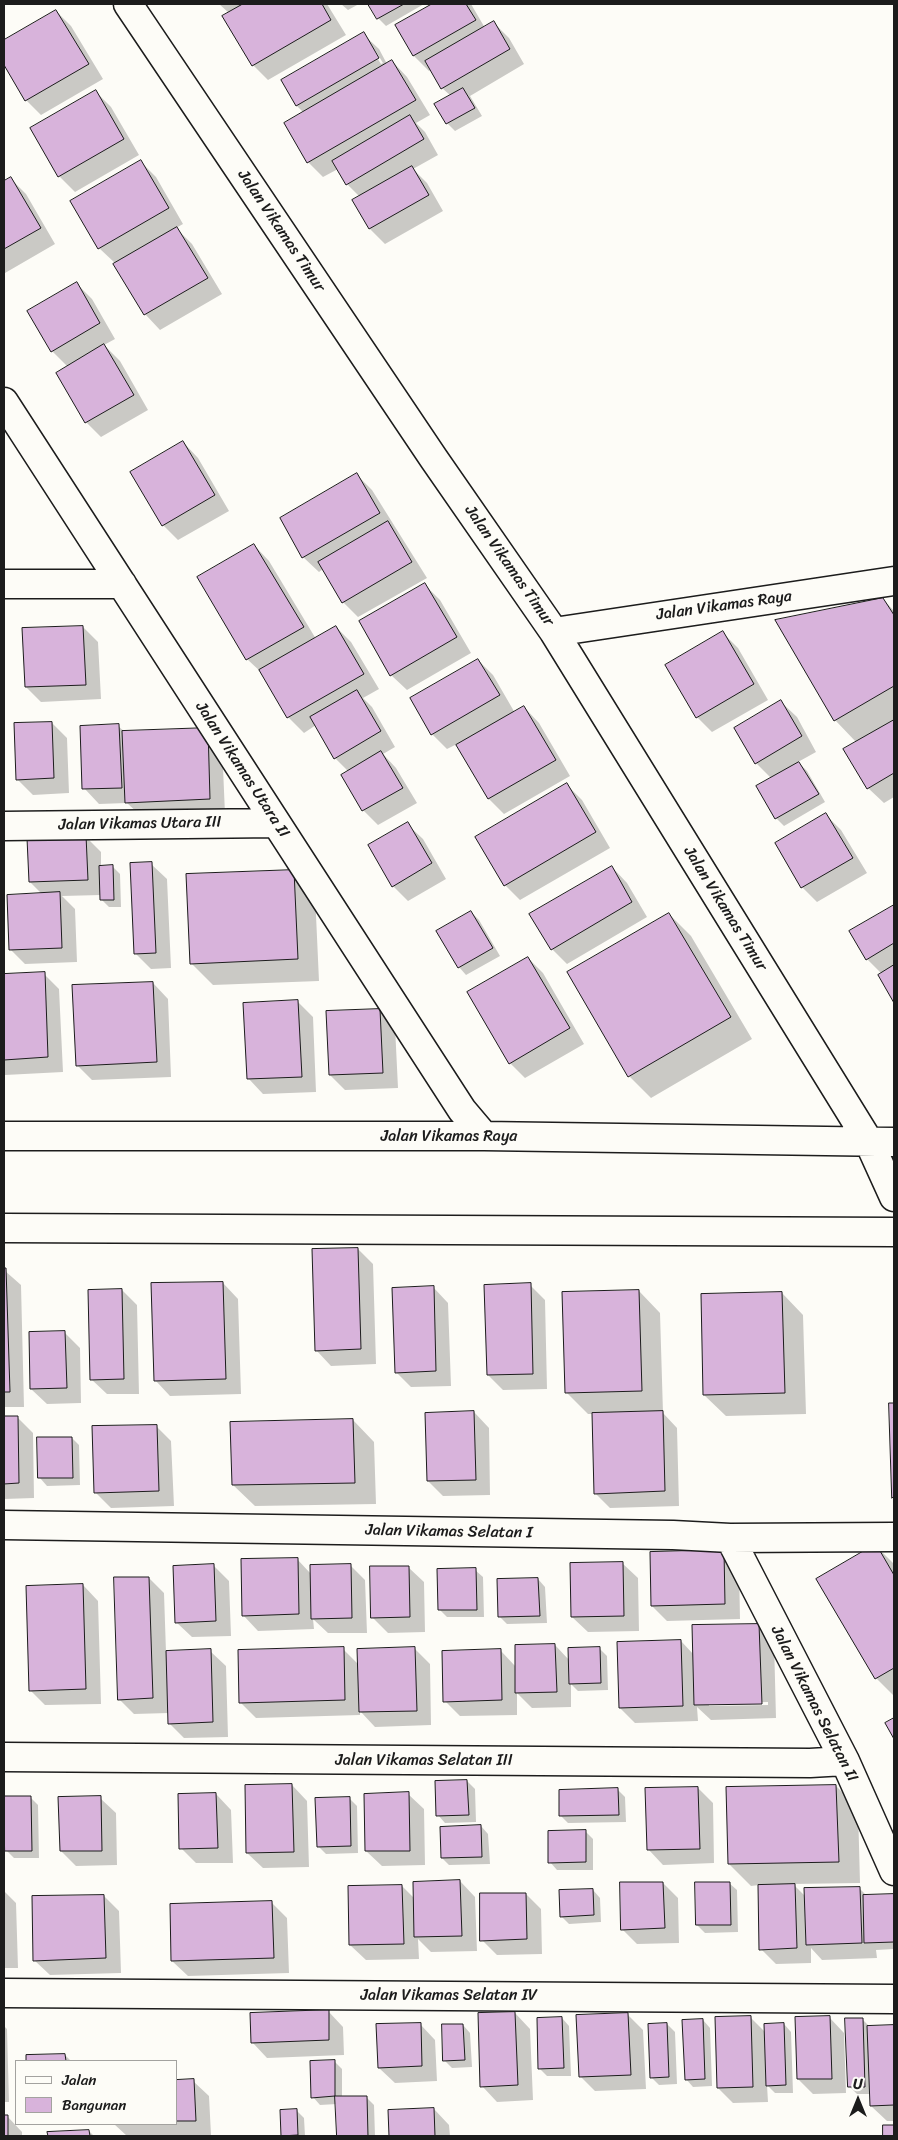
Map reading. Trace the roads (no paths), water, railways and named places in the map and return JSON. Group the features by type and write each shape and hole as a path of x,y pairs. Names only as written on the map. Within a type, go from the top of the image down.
{"street":[{"name":"Jalan Vikamas Timur","path":"128,4 434,459 554,632 881,1149 894,1197"},
{"name":"Jalan Vikamas Utara II","path":"4,402 462,1110 484,1136"},
{"name":"Jalan Vikamas Raya","path":"554,632 893,583"},
{"path":"4,584 122,584"},
{"name":"Jalan Vikamas Utara III","path":"4,826 276,823"},
{"name":"Jalan Vikamas Raya","path":"4,1136 484,1136 881,1149"},
{"path":"4,1228 894,1232"},
{"name":"Jalan Vikamas Selatan I","path":"4,1524 663,1535 730,1538 894,1537"},
{"name":"Jalan Vikamas Selatan II","path":"730,1538 845,1761 894,1872"},
{"name":"Jalan Vikamas Selatan III","path":"4,1758 800,1763 845,1761"},
{"name":"Jalan Vikamas Selatan IV","path":"4,1993 894,1999"}]}
